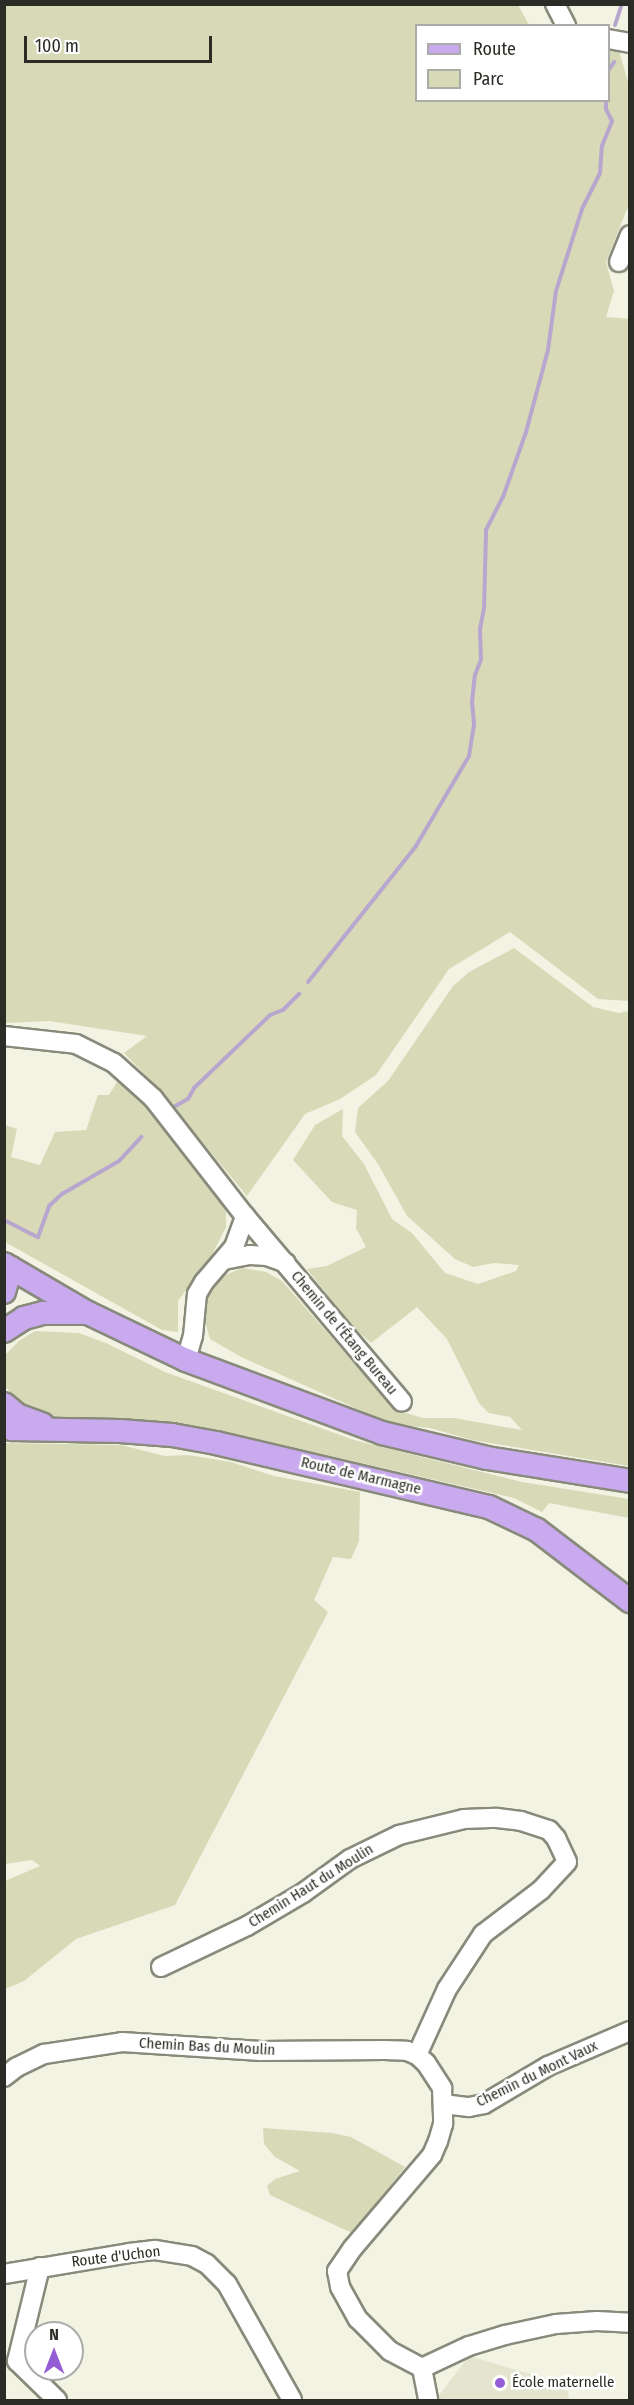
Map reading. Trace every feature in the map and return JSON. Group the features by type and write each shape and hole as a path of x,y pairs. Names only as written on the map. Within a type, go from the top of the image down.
{"main road":[{"path":"4,1292 6,1268 88,1313 186,1360 382,1433 487,1458 630,1481"},
{"path":"4,1331 24,1318 43,1313 88,1313"},
{"name":"Route de Marmagne","path":"4,1404 17,1415 63,1431"},
{"name":"Route de Marmagne","path":"4,1426 12,1429 120,1431 216,1443 489,1507 537,1530 630,1601"}],"street":[{"path":"555,4 565,24"},
{"path":"610,39 630,43"},
{"path":"619,262 630,235"},
{"name":"Chemin de l'Étang Bureau","path":"4,1036 76,1044 114,1063 153,1098 245,1216 402,1402"},
{"path":"186,1360 193,1336 197,1294 204,1282 234,1247 245,1216"},
{"name":"Chemin de l'Étang Bureau","path":"224,1260 250,1255 267,1256 286,1263"},
{"name":"Chemin Haut du Moulin","path":"161,1967 247,1926 303,1893 350,1858 399,1835 454,1821 498,1818 521,1821 549,1830 562,1849 567,1862 541,1890 483,1934 447,1989 417,2055"},
{"name":"Chemin du Mont Vaux","path":"444,2104 469,2107 484,2104 548,2066 630,2031"},
{"name":"Chemin Bas du Moulin","path":"4,2077 16,2067 44,2054 122,2042 261,2051 395,2051 417,2055"},
{"path":"417,2055 426,2063 442,2088 443,2124 432,2155 352,2248 338,2271 340,2287 358,2319 390,2351 422,2368"},
{"name":"Route d'Uchon","path":"4,2274 155,2250 192,2256 207,2264 227,2284 292,2400"},
{"path":"40,2268 11,2362 57,2400"},
{"path":"422,2368 469,2346 526,2330 556,2324 597,2321 630,2323"},
{"path":"422,2368 428,2400"}],"shaded area":[{"name":"École maternelle","path":"469,2356 534,2375 568,2391 569,2400 440,2400 437,2398"}],"green space":[{"path":"5,4 518,5 528,24 415,24 415,102 610,102 610,50 619,51 629,85 629,204 606,262 614,291 606,317 630,319 629,1001 598,999 510,932 449,969 376,1075 340,1099 305,1114 247,1196 155,1085 124,1053 147,1036 49,1021 5,1023"},
{"path":"514,948 593,1007 619,1013 629,1011 629,1466 472,1440 430,1428 391,1424 241,1357 210,1339 204,1318 205,1301 223,1276 242,1268 266,1272 282,1281 395,1410 423,1418 454,1418 522,1430 510,1417 489,1413 479,1403 447,1339 417,1307 371,1343 352,1326 307,1269 327,1266 366,1247 356,1228 357,1210 332,1202 293,1160 315,1125 343,1109 342,1136 364,1164 392,1219 412,1233 445,1273 478,1284 516,1271 519,1265 494,1263 473,1267 455,1259 407,1216 378,1164 355,1132 358,1108 388,1081 453,986 469,972"},
{"path":"117,1082 145,1102 226,1205 226,1227 211,1257 178,1301 178,1332 162,1330 5,1242 5,1125 17,1129 11,1157 40,1165 55,1132 86,1130 98,1095 109,1095"},
{"path":"35,1331 79,1333 108,1344 165,1372 354,1440 522,1482 629,1499 629,1518 549,1503 542,1512 514,1498 225,1432 175,1424 39,1416 24,1410 5,1386 4,1356 19,1341"},
{"path":"5,1443 121,1445 165,1456 188,1455 231,1462 274,1476 360,1492 359,1541 351,1559 333,1557 314,1600 328,1612 175,1905 76,1939 24,1981 5,1989 5,1881 40,1866 32,1860 5,1864"},
{"path":"263,2128 332,2133 351,2137 405,2167 352,2233 270,2195 267,2186 275,2179 300,2171 275,2157 264,2144"}],"waterway":[{"path":"615,25 622,4"},
{"path":"610,68 614,62"},
{"path":"308,982 416,846 469,756 474,724 472,702 475,675 481,659 480,629 484,609 486,530 503,497 526,432 548,350 556,291 582,209 600,173 602,146 612,121 606,109 606,102"},
{"path":"170,1109 188,1099 194,1088 270,1015 283,1010 299,994"},
{"path":"4,1220 38,1237 49,1206 62,1194 119,1161 141,1137"}],"place":[{"name":"École maternelle","path":"500,2383"}]}
